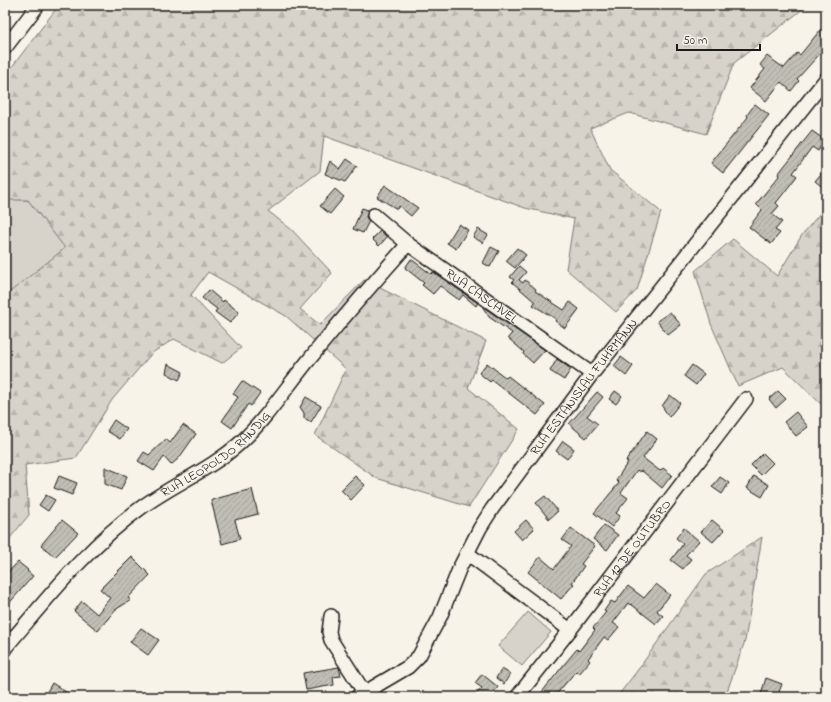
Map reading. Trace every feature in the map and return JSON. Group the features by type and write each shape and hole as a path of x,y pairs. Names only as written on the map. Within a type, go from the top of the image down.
{"street":[{"path":"5,48 38,5"},
{"name":"RUA ESTANISLAU FUHRMANN","path":"361,694 408,666 419,656 440,617 467,553 492,509 592,374 826,79"},
{"name":"RUA CASCAVEL","path":"374,215 408,244 592,374"},
{"name":"RUA LEOPOLDO RANDIG","path":"5,648 76,565 114,529 158,497 222,458 257,426 308,361 408,244"},
{"name":"RUA 12 DE OUTUBRO","path":"517,697 570,630 746,399"},
{"path":"467,553 570,630"},
{"path":"331,616 329,632 331,640 361,694"}],"green space":[{"path":"59,5 808,5 734,63 706,134 629,113 590,128 610,170 661,212 637,290 616,312 566,269 574,219 525,208 324,136 320,171 268,211 292,230 332,273 300,309 320,325 364,280 486,341 468,388 519,429 469,507 376,478 315,435 346,369 286,316 208,272 191,295 241,348 222,363 174,339 152,353 112,400 76,458 25,465 29,515 5,544 5,296 65,248 28,200 5,200 5,76"},
{"path":"5,199 28,200 66,248 5,301"},
{"path":"826,206 826,409 783,367 738,386 711,324 695,271 733,239 777,276 802,235"},
{"path":"762,537 745,641 725,697 617,697 706,574"},
{"path":"528,612 551,632 522,666 498,646"}],"building":[{"path":"821,29 826,33 826,47 797,79 799,81 791,91 781,82 766,101 750,88 765,69 760,65 767,56 784,68 797,53 800,55"},
{"path":"755,104 769,115 723,173 711,163 748,117 747,115"},
{"path":"812,131 825,140 818,151 812,147 793,173 797,176 776,203 779,206 772,214 782,222 775,230 780,233 771,244 749,227 762,210 756,204 779,176 778,174"},
{"path":"347,159 357,166 345,182 325,174 330,161 340,169"},
{"path":"826,168 826,190 815,181"},
{"path":"385,185 418,208 411,216 399,206 397,209 377,197"},
{"path":"335,189 344,197 330,214 320,206"},
{"path":"362,208 368,210 366,217 369,221 363,233 353,229"},
{"path":"459,224 468,230 456,249 447,243"},
{"path":"478,229 488,235 483,243 473,237"},
{"path":"380,231 387,237 379,246 372,239"},
{"path":"491,247 499,251 490,267 483,263"},
{"path":"517,248 526,255 515,268 506,261"},
{"path":"411,259 431,274 433,272 478,303 476,306 463,295 459,300 440,286 433,294 422,285 424,283 405,268"},
{"path":"519,266 526,272 519,280 523,283 525,280 536,289 535,291 564,310 570,302 579,309 565,328 555,321 556,319 533,305 535,302 512,282 514,280 510,277"},
{"path":"209,290 223,302 224,300 239,312 230,323 215,312 217,309 202,298"},
{"path":"482,306 545,350 533,363 523,354 524,352 508,338 512,333 489,317"},
{"path":"670,312 681,325 668,335 657,321"},
{"path":"621,357 633,366 626,376 614,366"},
{"path":"557,359 571,369 564,380 550,371"},
{"path":"487,363 506,378 508,376 545,405 537,415 492,380 490,382 479,373"},
{"path":"168,364 183,372 179,380 166,373"},
{"path":"692,365 704,374 696,385 684,376"},
{"path":"242,381 260,393 251,406 248,404 232,428 222,421 238,397 233,394"},
{"path":"615,391 622,396 616,404 609,399"},
{"path":"778,391 786,399 776,408 769,399"},
{"path":"597,392 603,397 587,416 598,424 586,438 569,424"},
{"path":"670,395 680,403 669,417 662,406"},
{"path":"306,397 321,406 311,422 304,418 304,413 300,407"},
{"path":"796,412 808,427 796,436 784,422"},
{"path":"114,420 127,429 120,439 107,431"},
{"path":"183,425 196,434 179,458 171,465 164,457 154,471 138,461 144,452 149,455 166,439 170,443"},
{"path":"647,431 657,439 643,458 660,471 663,468 672,475 662,488 641,470 640,472 637,470 621,493 628,498 616,513 620,516 612,527 594,513 619,483 616,480 628,462 626,461"},
{"path":"563,441 574,449 567,459 556,451"},
{"path":"763,453 773,463 761,475 751,465"},
{"path":"105,467 127,476 121,490 105,484"},
{"path":"59,476 77,483 72,495 54,488"},
{"path":"355,476 365,485 351,500 341,490"},
{"path":"754,476 769,485 762,497 747,488"},
{"path":"720,477 729,483 722,494 712,487"},
{"path":"252,489 258,514 235,520 240,539 222,544 211,500"},
{"path":"46,495 55,500 48,511 39,505"},
{"path":"545,496 558,511 549,519 536,503"},
{"path":"62,520 78,533 55,557 41,545"},
{"path":"526,520 534,529 522,540 514,531"},
{"path":"712,520 724,530 713,542 701,532"},
{"path":"604,525 618,535 607,550 593,539"},
{"path":"571,528 595,546 581,564 584,566 572,583 574,584 561,599 528,572 540,557 554,569 571,546 562,540"},
{"path":"684,528 699,541 686,555 691,559 683,569 671,560 683,544 676,538"},
{"path":"132,557 150,575 128,598 131,600 115,610 98,631 74,611 82,601 97,614 110,598 100,589"},
{"path":"18,562 33,576 5,608 5,575"},
{"path":"656,584 670,595 657,611 663,616 656,624 628,603 613,623 619,627 608,640 604,637 588,659 590,661 579,674 576,671 554,697 538,697 577,649 579,651 595,630 593,628 606,612 604,611 611,601 615,603 628,586 644,598"},
{"path":"141,628 159,640 148,655 130,642"},
{"path":"339,667 341,676 333,677 334,685 306,690 303,673"},
{"path":"502,669 510,674 504,684 496,678"},
{"path":"482,674 498,687 490,697 474,697 482,688 475,683"},
{"path":"766,678 782,684 777,697 760,697"},
{"path":"52,683 74,697 44,697"}]}
